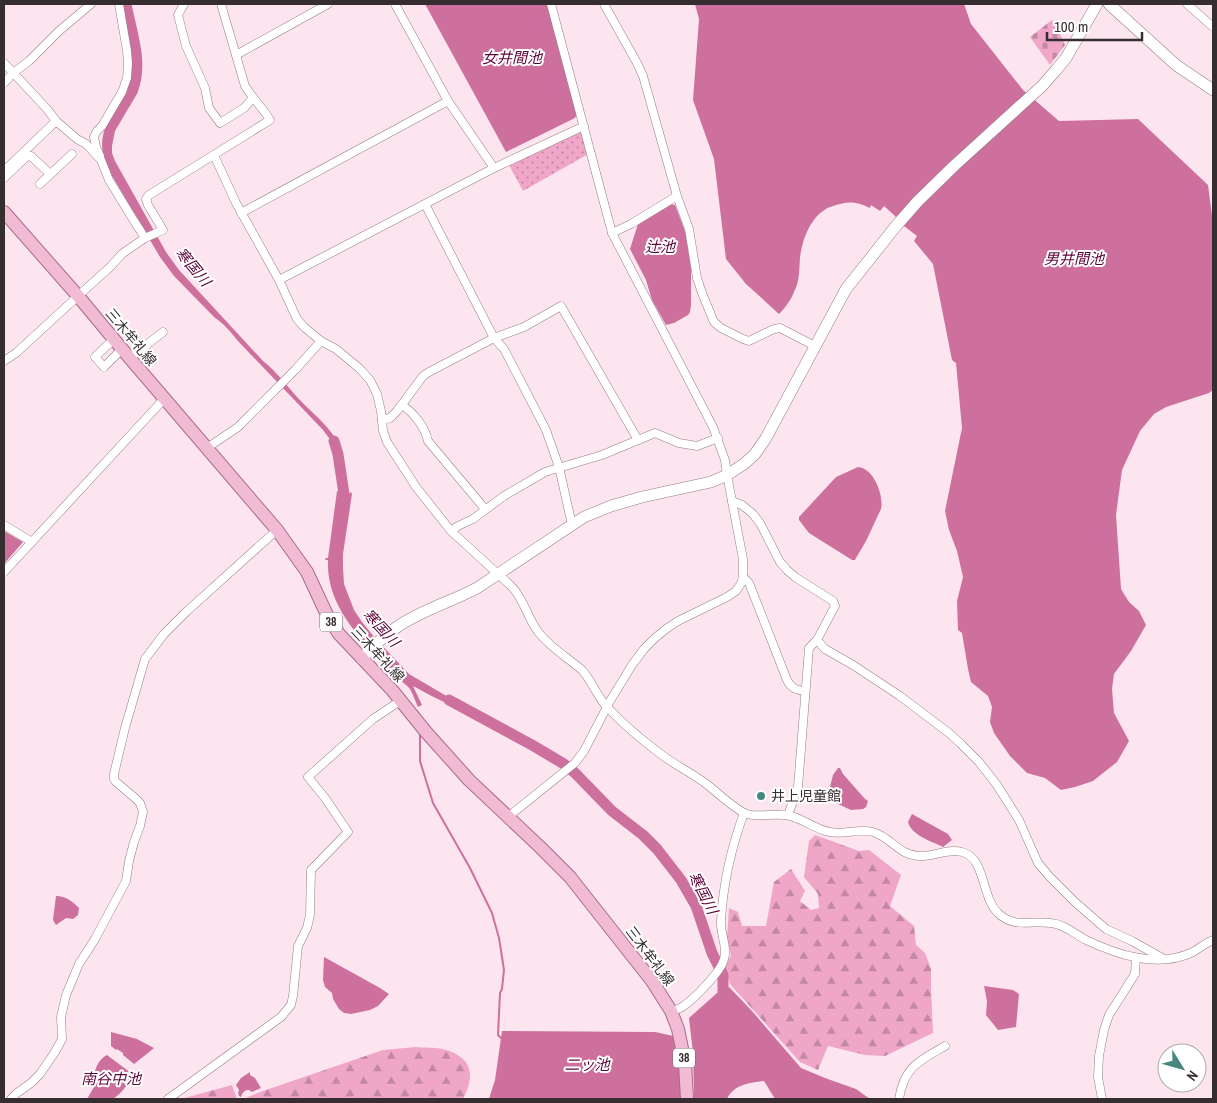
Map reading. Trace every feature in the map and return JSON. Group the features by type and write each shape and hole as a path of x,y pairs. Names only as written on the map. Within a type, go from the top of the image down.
{"main road":[{"name":"三木牟礼線","path":"4,212 277,530 307,572 338,634 365,655 400,701 469,780 570,878 652,980 673,1015 678,1028 685,1063 687,1099"}],"street":[{"path":"4,83 13,73 30,61 59,31 91,4"},
{"path":"119,4 127,51 127,78 122,92 94,137 110,180 145,238"},
{"path":"184,4 178,15 186,46 205,88 209,108 220,124 244,108 253,98"},
{"path":"4,361 16,353 123,254 145,238 162,230 148,205 146,199 149,195 270,120 245,86 221,4"},
{"path":"236,55 328,4"},
{"path":"395,4 448,101 494,168"},
{"path":"508,817 575,763 584,751 632,665 655,638 678,621 736,592 743,577 743,559 725,460 718,438 612,233 550,4"},
{"path":"604,4 643,76 688,229 697,278 714,322 742,340 749,340 780,328 815,346"},
{"path":"365,655 397,627 477,588 584,517 611,506 642,497 711,482 727,475 744,464 755,454 766,438 846,289 896,226 939,180 1042,86 1066,58 1097,4"},
{"path":"1109,4 1176,65 1213,90"},
{"path":"1187,4 1213,27"},
{"path":"4,63 56,121 77,139 86,144 101,160"},
{"path":"241,213 448,101"},
{"path":"4,171 56,121"},
{"path":"279,280 494,168 584,126"},
{"path":"40,184 72,154"},
{"path":"214,155 241,213 279,280 297,319 321,341 336,348 370,380 382,411 383,431 387,442 416,487 451,531 510,585 518,595 539,633 589,678 607,708 659,753 706,784 744,814 788,815 831,833 868,831 876,833 902,852 920,857 953,851 962,852 974,859 979,868 988,899 1000,916 1009,921 1023,924 1051,922 1099,945 1136,958 1158,960 1176,958 1190,953 1213,940"},
{"path":"4,178 26,157 31,156 50,174"},
{"path":"612,233 631,224 677,196"},
{"path":"424,204 494,338 504,349 546,430 559,467 572,525"},
{"path":"382,420 390,418 423,376 429,372 494,338 524,327 561,306 638,440"},
{"path":"114,339 95,358 104,367 163,332"},
{"path":"207,448 238,427 321,341"},
{"path":"4,572 164,398"},
{"path":"402,405 411,412 426,434 428,441 485,510"},
{"path":"451,531 545,472 602,455 655,433 679,443 697,446 718,438"},
{"path":"732,501 742,505 753,514 786,570 836,606 817,640 809,648 798,786 788,815"},
{"path":"4,525 32,542"},
{"path":"11,1099 40,1074 56,1052 62,1039 61,1017 66,996 79,964 95,939 126,881 129,861 143,812 140,803 116,782 114,774 145,659 164,634 186,612 277,530"},
{"path":"743,577 749,583 790,686 796,690 805,691"},
{"path":"817,640 825,649 900,696 961,744 979,762 997,785 1019,820 1038,863 1049,876 1106,929 1164,959"},
{"path":"168,1099 281,1017 291,1005 298,946 307,928 310,915 311,870 348,832 326,798 308,777 373,720 400,701"},
{"path":"673,1015 708,982 723,964 726,951 721,927 721,911 726,875 737,831 744,814"},
{"path":"1102,1099 1098,1077 1099,1056 1104,1030 1109,1015 1135,974 1136,958"},
{"path":"899,1099 901,1086 908,1073 918,1062 945,1046"}],"green space":[{"path":"1052,20 1065,45 1050,65 1030,37"},
{"path":"583,127 590,153 523,191 509,165"},
{"path":"815,835 859,851 869,850 901,875 890,906 914,926 916,945 925,953 931,969 933,1033 885,1056 865,1055 828,1046 818,1070 800,1062 730,984 725,967 731,955 727,938 729,908 738,912 742,926 766,926 774,882 791,869 805,891 800,901 811,910 819,908 818,894 804,877 809,841"},
{"path":"415,1047 443,1049 453,1052 466,1062 470,1074 463,1099 243,1099 383,1050"},
{"path":"232,1085 237,1099 181,1099"}],"water":[{"name":"女井間池","path":"425,4 548,4 577,114 575,118 506,152"},
{"name":"男井間池","path":"695,4 964,4 971,24 1023,90 1059,121 1138,119 1208,185 1213,223 1213,390 1166,407 1154,414 1140,431 1122,470 1116,515 1121,589 1129,602 1139,611 1146,625 1131,651 1114,674 1112,689 1114,713 1129,741 1117,762 1093,781 1061,790 1045,778 1027,773 1010,756 994,733 990,722 992,707 988,696 971,682 962,633 958,630 957,601 963,577 945,511 962,428 956,363 952,360 933,264 914,241 917,236 884,206 880,211 871,205 870,208 856,203 847,203 838,204 826,209 819,214 809,227 801,251 796,288 790,301 779,314 746,284 726,259 714,159 693,100 699,19"},
{"path":"127,87 138,92 115,131 112,153 166,252 179,270 327,427 337,442 340,453 336,453 332,442 323,430 227,328 174,276 160,257 108,169 102,146 103,136 110,117"},
{"name":"辻池","path":"670,204 675,205 686,234 691,268 691,305 688,315 666,325 652,300 646,280 630,249 638,224"},
{"path":"858,467 869,472 877,483 882,504 866,541 855,560 852,560 809,533 799,520 799,517 836,477"},
{"path":"337,491 349,494 351,492 352,494 343,554 343,568 344,584 354,610 375,638 409,674 460,704 462,708 413,686 422,705 418,707 410,689 366,644 338,606 332,592 328,560 325,560 328,558"},
{"path":"4,531 23,542 4,564"},
{"path":"838,768 868,801 863,809 851,810 827,799 833,775"},
{"path":"912,814 948,834 952,840 943,847 917,834 908,822"},
{"path":"56,896 66,898 74,903 79,908 78,915 73,919 66,918 56,925 53,920"},
{"path":"324,957 389,994 378,1006 370,1010 351,1014 344,1013 333,999 332,993 325,987 323,980"},
{"path":"984,986 1013,990 1019,994 1016,1027 998,1030 986,1015 987,1001"},
{"path":"729,987 801,1068 856,1089 870,1099 775,1099 764,1081 738,1087 727,1099 694,1099 693,1053 689,1018 717,993"},
{"name":"二ッ池","path":"502,1031 655,1032 678,1037 685,1099 489,1099 495,1080"},
{"path":"111,1032 137,1039 154,1048 134,1064 123,1053 111,1046"},
{"name":"南谷中池","path":"107,1055 131,1073 132,1077 121,1093 112,1099 87,1099 94,1087 94,1074 98,1065 103,1057"},
{"path":"250,1072 250,1075 255,1078 261,1088 252,1092 246,1090 241,1097 236,1085 241,1078"}],"waterway":[{"name":"寒国川","path":"125,103 133,89 137,68 135,46 126,4"},
{"name":"寒国川","path":"334,441 338,454 344,494 342,508"},
{"name":"寒国川","path":"449,700 564,764 612,811 643,835 657,849 681,880 696,906 712,953 723,975 723,1005"},
{"path":"420,735 420,761 433,803 470,868 492,913 499,938 504,970 500,993 498,1035 502,1039"}],"place":[{"name":"井上児童館","path":"761,796"}]}
